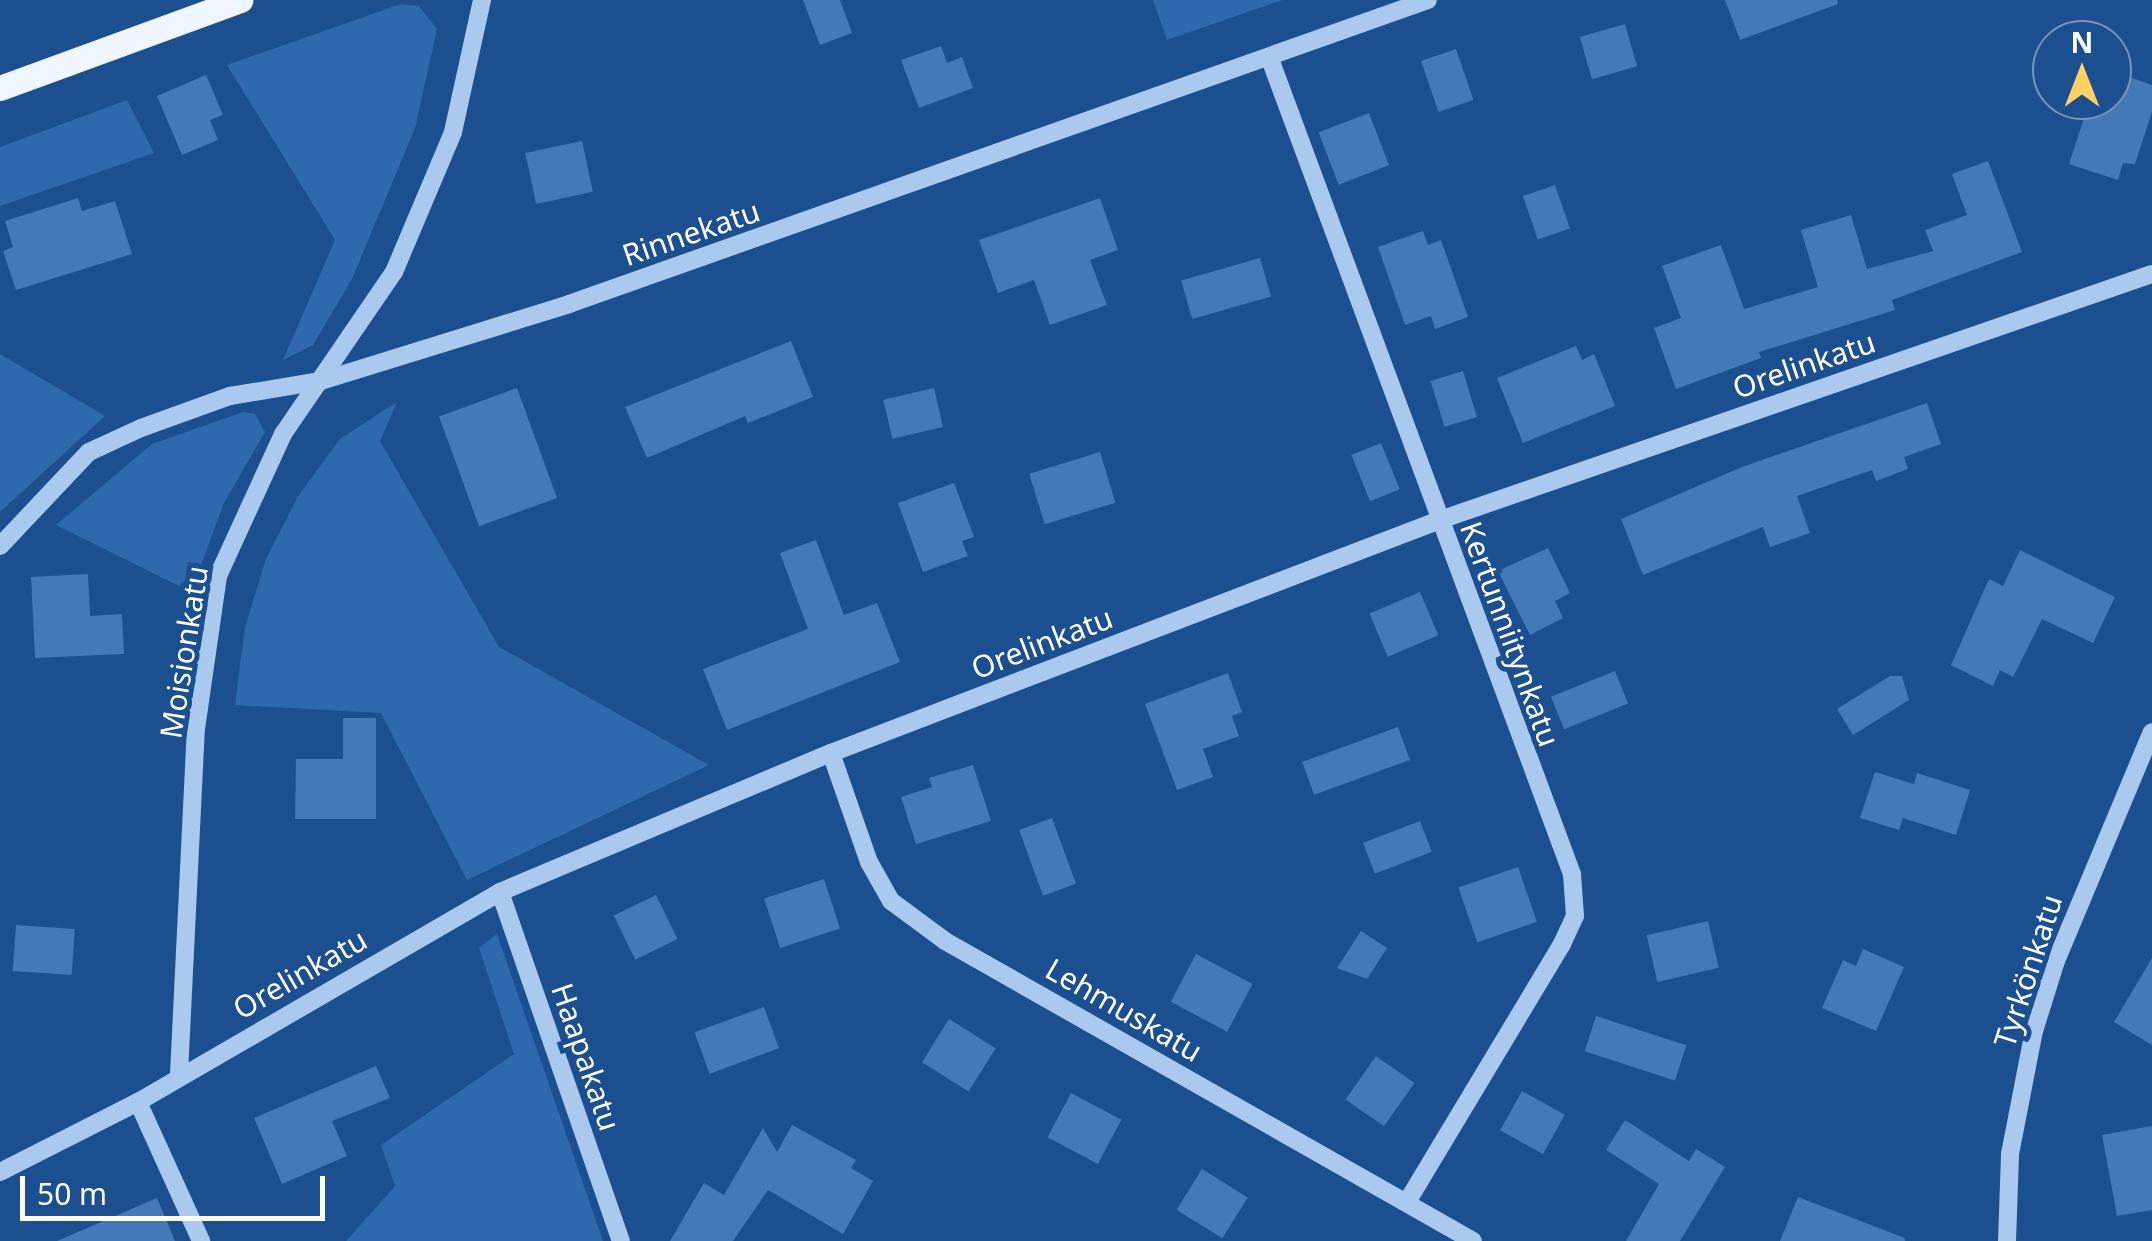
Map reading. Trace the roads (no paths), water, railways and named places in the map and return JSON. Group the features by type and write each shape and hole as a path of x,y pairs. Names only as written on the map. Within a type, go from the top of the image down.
{"main road":[{"path":"0,88 240,0"}],"street":[{"name":"Moisionkatu","path":"180,1074 196,729 218,576 283,434 402,254 453,132 482,0"},
{"name":"Rinnekatu","path":"0,546 89,452 230,396 321,381 588,298 1270,60 1428,0"},
{"name":"Kertunniitynkatu","path":"1270,60 1572,874 1575,916 1407,1202"},
{"name":"Orelinkatu","path":"0,1172 138,1102 180,1074 500,892 832,753 1440,520 2152,274"},
{"name":"Tyrkönkatu","path":"2006,1241 2010,1154 2034,1031 2063,943 2152,732"},
{"name":"Lehmuskatu","path":"832,753 869,862 891,901 945,941 1472,1241"},
{"name":"Haapakatu","path":"500,892 621,1241"},
{"path":"138,1102 201,1241"}]}
